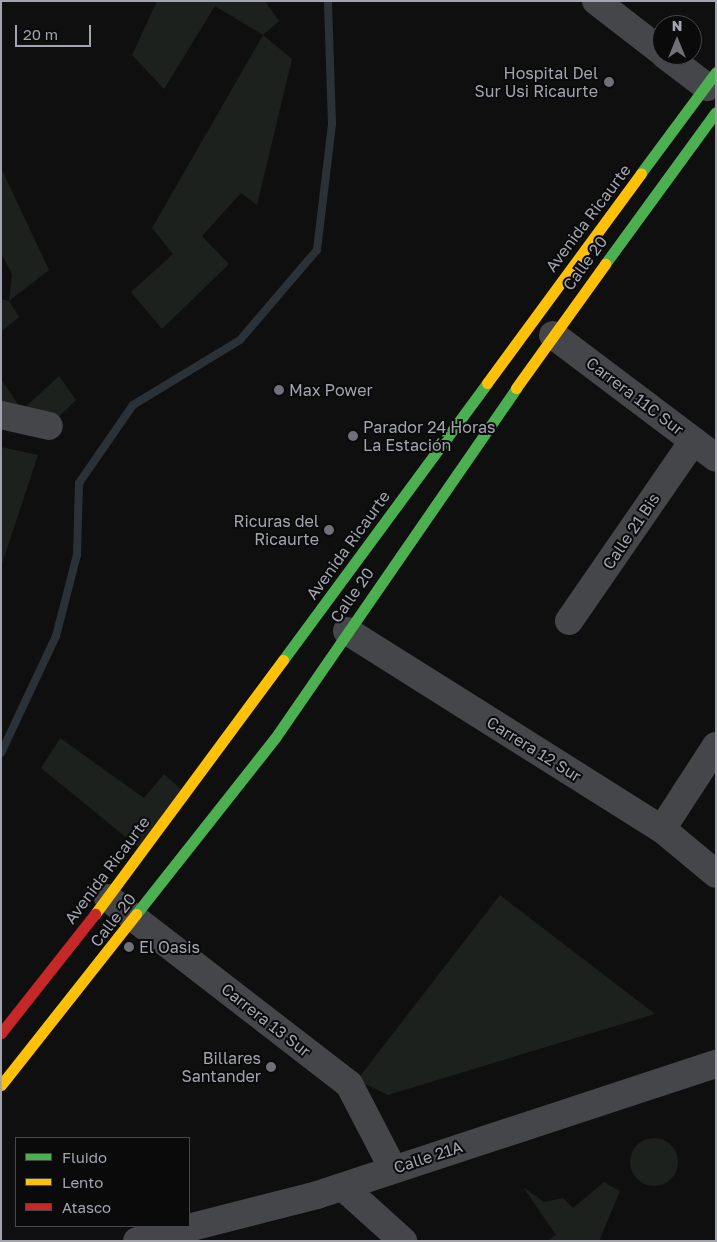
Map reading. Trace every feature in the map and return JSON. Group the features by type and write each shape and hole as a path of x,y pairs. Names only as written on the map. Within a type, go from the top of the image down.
{"main road":[{"name":"Avenida Ricaurte","path":"1,1033 108,898 711,80"},
{"name":"Calle 20","path":"1,1085 275,738 553,335 716,112"}],"street":[{"path":"596,1 652,44"},
{"path":"684,65 711,80"},
{"name":"Carrera 11C Sur","path":"553,335 716,458"},
{"path":"1,415 49,426"},
{"name":"Calle 21 Bis","path":"569,621 693,441"},
{"name":"Carrera 12 Sur","path":"347,631 662,829 716,874"},
{"path":"662,829 716,746"},
{"name":"Carrera 13 Sur","path":"108,898 349,1084 393,1168"},
{"name":"Calle 21A","path":"137,1241 193,1235 343,1187 393,1168 716,1064"},
{"path":"343,1187 403,1241"}],"shaded area":[{"path":"157,1 265,1 279,21 263,35 215,6 164,89 132,55"},
{"path":"263,35 292,59 257,205 241,193 202,236 229,264 162,329 131,292 173,254 152,228"},
{"path":"1,168 49,270 9,301 12,274 1,253"},
{"path":"1,299 9,301 19,317 1,332"},
{"path":"59,376 76,400 49,426 1,406 1,379 22,410"},
{"path":"1,447 38,455 1,567"},
{"path":"60,738 144,798 164,774 182,790 138,847 41,768"},
{"path":"500,895 655,1014 388,1095 357,1080"},
{"path":"649,1138 659,1138 668,1142 674,1148 678,1162 674,1176 668,1182 659,1186 649,1186 640,1182 634,1176 630,1167 630,1157 634,1148 640,1142"},
{"path":"604,1182 620,1191 599,1241 546,1241 556,1235 523,1187 544,1202 563,1198 573,1208"}],"waterway":[{"path":"1,753 56,636 77,555 79,483 133,405 240,340 317,250 332,124 328,1"}],"traffic: fast":[{"path":"641,173 716,72"},
{"path":"605,264 716,112"},
{"path":"283,660 487,383"},
{"path":"136,914 275,738 516,388"}],"traffic: slow":[{"path":"487,383 641,173"},
{"path":"516,388 605,264"},
{"path":"95,914 283,660"},
{"path":"1,1085 136,914"}],"traffic: jam":[{"path":"1,1033 95,914"}],"place":[{"name":"Hospital Del Sur Usi Ricaurte","path":"609,82"},
{"name":"Max Power","path":"279,390"},
{"name":"Parador 24 Horas La Estación","path":"353,436"},
{"name":"Ricuras del Ricaurte","path":"329,530"},
{"name":"El Oasis","path":"129,947"},
{"name":"Billares Santander","path":"271,1067"}]}
